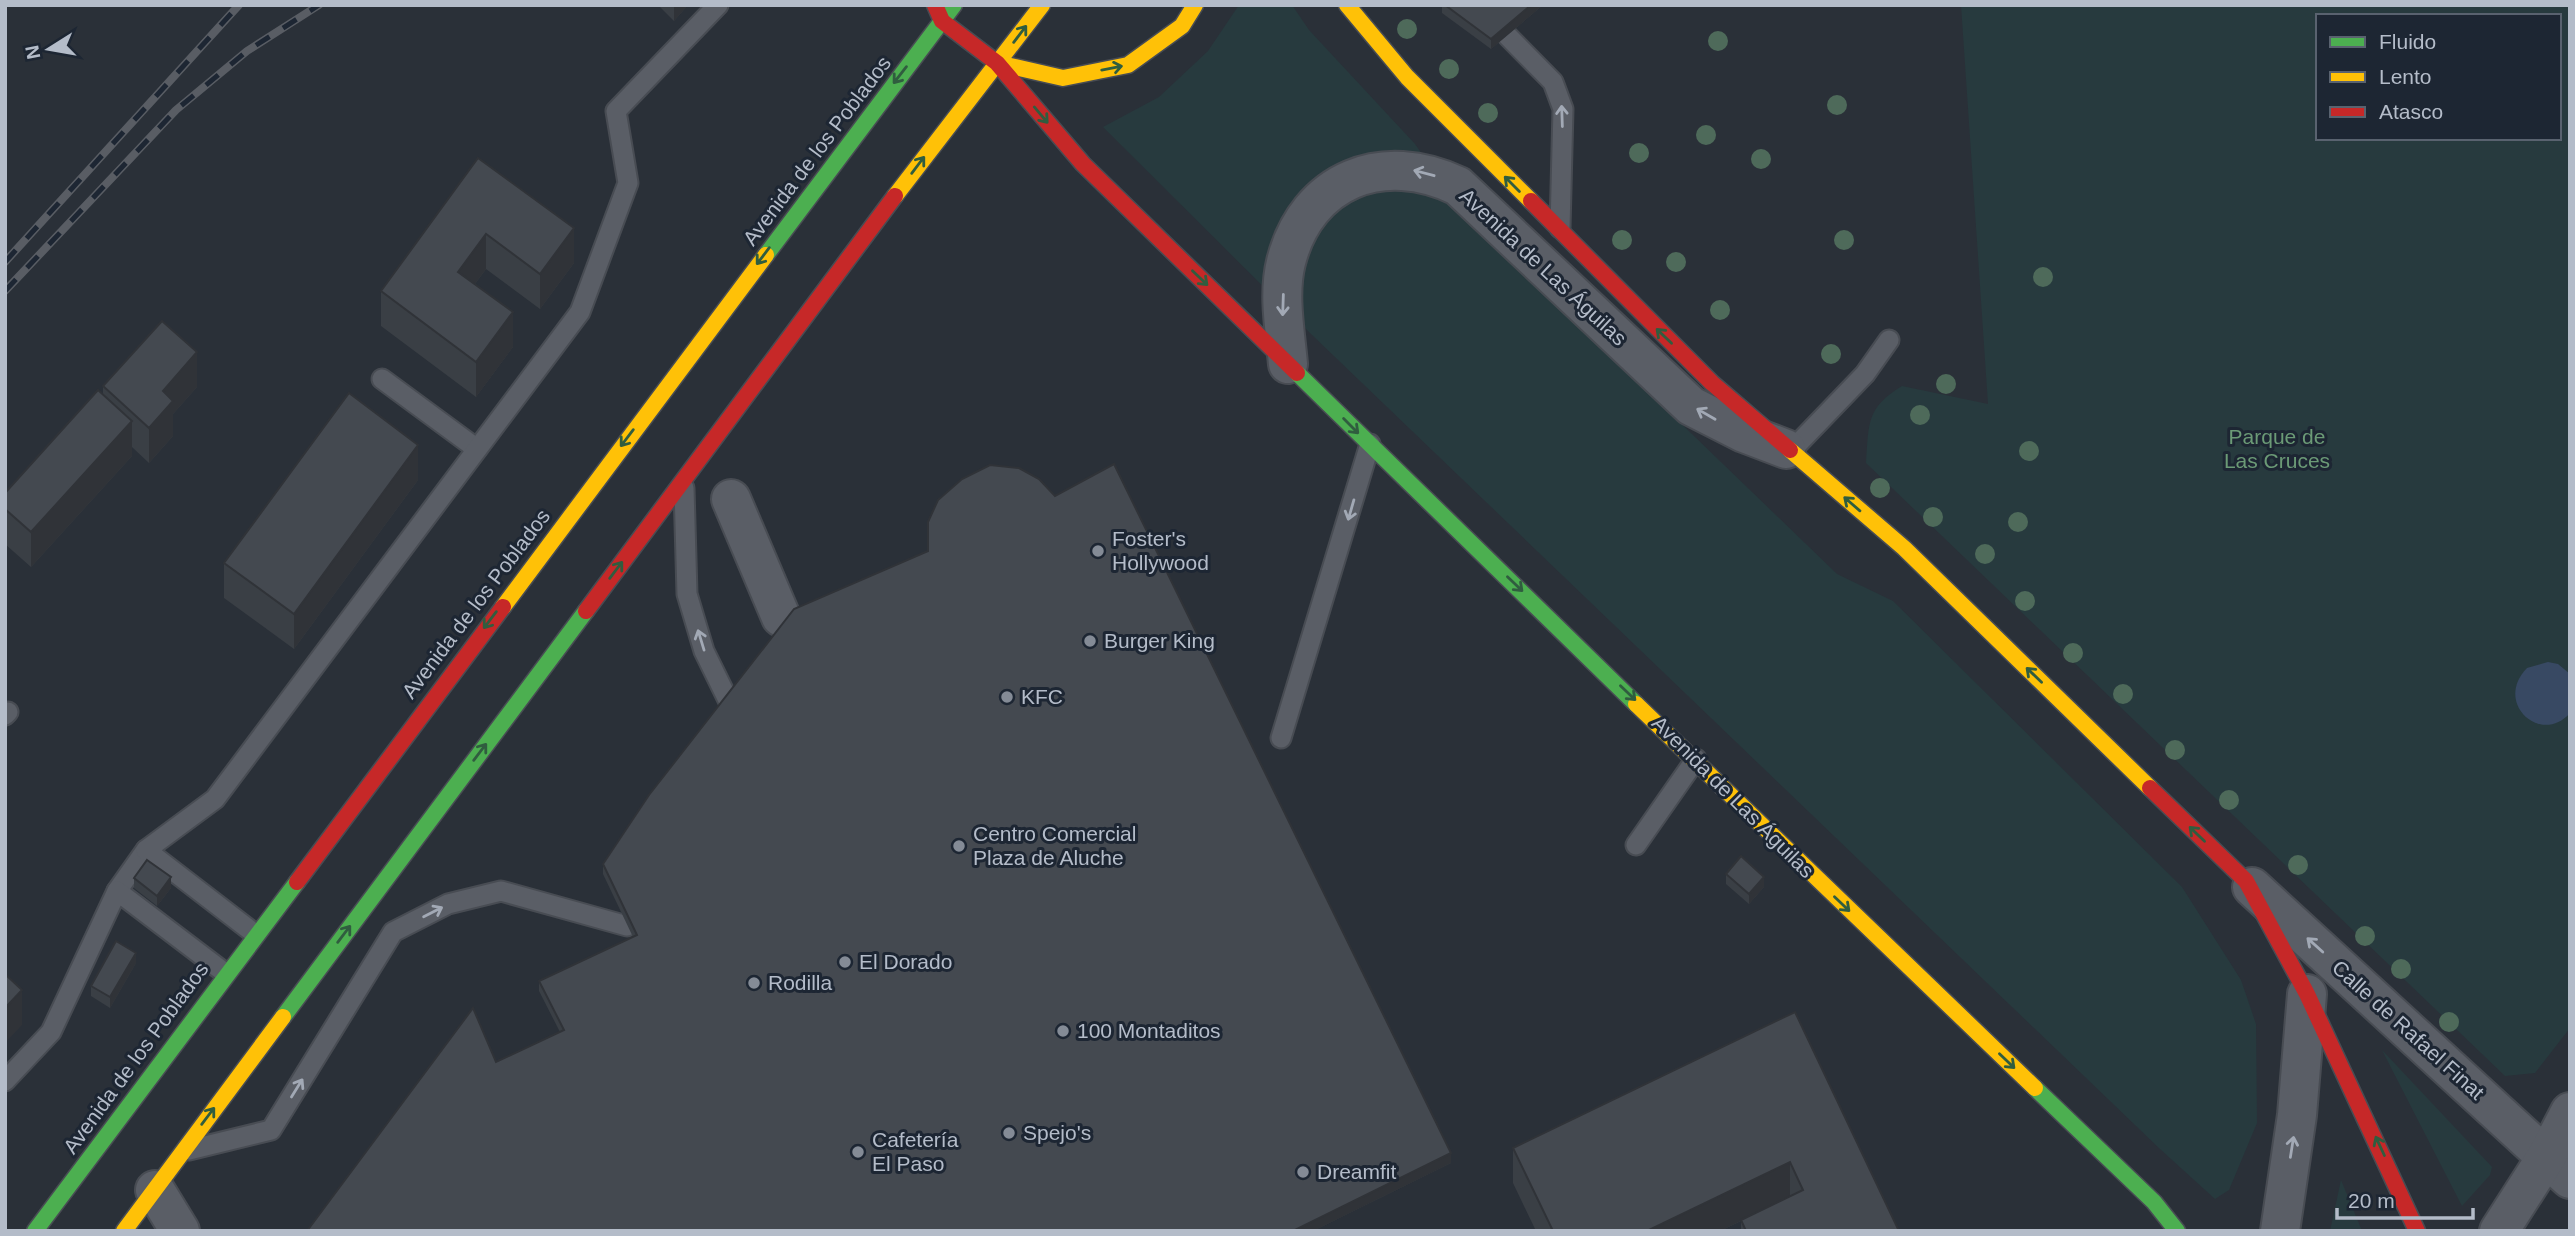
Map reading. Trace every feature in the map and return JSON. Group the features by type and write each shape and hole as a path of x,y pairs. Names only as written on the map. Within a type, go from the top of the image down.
{"street":[{"name":"Avenida de Las Águilas","path":"935,5 942,21 997,63 1083,164 1783,847 2144,1193 2177,1231"},
{"name":"Avenida de los Poblados","path":"35,1231 225,973 954,5"},
{"path":"124,1231 685,478 1042,5"},
{"name":"Avenida de Las Águilas","path":"997,63 1063,78 1128,65 1182,26 1195,5"},
{"name":"Avenida de Las Águilas","path":"1357,7 1406,77 1712,383 1904,548 2246,881 2307,994 2417,1231"},
{"name":"Avenida de Las Águilas","path":"1288,364 1282,313 1286,262 1305,217 1345,180 1371,171 1412,170 1458,187 1691,406 1744,433 1791,451"},
{"path":"731,499 781,617"},
{"name":"Calle de Rafael Finat","path":"2246,881 2558,1167"},
{"path":"2271,1225 2297,1115 2307,994"},
{"path":"2499,1231 2558,1167 2570,1112"},
{"path":"155,1190 180,1231"}],"lane":[{"path":"5,1081 51,1032 117,891 146,850 215,799 580,312 628,184 616,111 718,5"},
{"path":"1477,5 1553,82 1563,109 1560,233"},
{"path":"1791,451 1865,374 1889,340"},
{"path":"382,379 477,449"},
{"path":"1282,738 1370,444"},
{"path":"685,478 687,594 704,651 729,702"},
{"path":"1636,845 1696,760"},
{"path":"146,850 255,934"},
{"path":"117,891 225,973"},
{"path":"181,1152 271,1130 393,932 448,904 501,891 627,926"}],"green space":[{"path":"1239,5 1292,5 1309,30 1415,144 1464,214 1837,574 1893,601 2182,887 2241,980 2256,1024 2257,1123 2229,1190 2215,1199 2160,1149 1310,333 1103,127 1159,97 1208,51"},
{"name":"Parque de Las Cruces","path":"1961,5 2570,5 2570,1028 2535,1073 2505,1076 1866,463 1869,427 1876,409 1902,386 1988,404"},
{"path":"2382,1050 2492,1167 2490,1175 2462,1206"},
{"path":"2341,1180 2362,1231 2330,1231"}],"water":[{"path":"2548,662 2558,664 2570,674 2570,713 2558,722 2546,725 2525,716 2518,706 2515,694 2518,681 2527,668"}],"building":[{"path":"1445,5 1531,5 1491,39"},
{"path":"478,158 574,228 540,274 486,234 458,272 513,312 476,362 381,291"},
{"path":"162,321 197,352 163,391 173,401 149,428 103,386"},
{"path":"98,390 132,421 31,532 5,509 5,493"},
{"path":"349,393 418,445 294,614 224,563"},
{"name":"Centro Comercial Plaza de Aluche","path":"1114,464 1451,1153 1293,1231 307,1231 473,1008 496,1062 564,1030 539,981 637,935 603,864 649,795 794,609 928,551 928,522 938,500 962,479 990,465 1019,468 1039,479 1055,496"},
{"path":"1741,856 1764,877 1749,894 1726,874"},
{"path":"147,860 171,877 157,896 134,878"},
{"path":"116,941 136,953 110,997 91,986"},
{"path":"5,974 22,990 5,1008"},
{"path":"1795,1012 1899,1231 1746,1231 1741,1220 1803,1190 1790,1162 1647,1231 1553,1231 1513,1148"}],"railway":[{"path":"5,262 239,5"},
{"path":"5,291 176,110 247,51 319,5"}],"traffic: fast":[{"path":"766,255 954,5"},
{"path":"1297,373 1636,704"},
{"path":"283,1017 586,611"},
{"path":"35,1231 297,882"},
{"path":"2035,1088 2154,1202 2177,1231"}],"traffic: slow":[{"path":"895,196 1042,5"},
{"path":"997,63 1063,78 1128,65 1182,26 1195,5"},
{"path":"1347,5 1407,77 1531,201"},
{"path":"503,607 766,255"},
{"path":"1790,450 1904,548 2150,788"},
{"path":"1636,704 2035,1088"},
{"path":"124,1231 283,1017"}],"traffic: jam":[{"path":"935,5 942,21 997,63 1083,164 1297,373"},
{"path":"586,611 895,196"},
{"path":"1531,201 1712,383 1790,450"},
{"path":"297,882 503,607"},
{"path":"2150,788 2246,881 2307,994 2417,1231"}],"place":[{"name":"Foster's Hollywood","path":"1098,551"},
{"name":"Burger King","path":"1090,641"},
{"name":"KFC","path":"1007,697"},
{"name":"Centro Comercial Plaza de Aluche","path":"959,846"},
{"name":"El Dorado","path":"845,962"},
{"name":"Rodilla","path":"754,983"},
{"name":"100 Montaditos","path":"1063,1031"},
{"name":"Spejo's","path":"1009,1133"},
{"name":"Cafetería El Paso","path":"858,1152"},
{"name":"Dreamfit","path":"1303,1172"}]}
